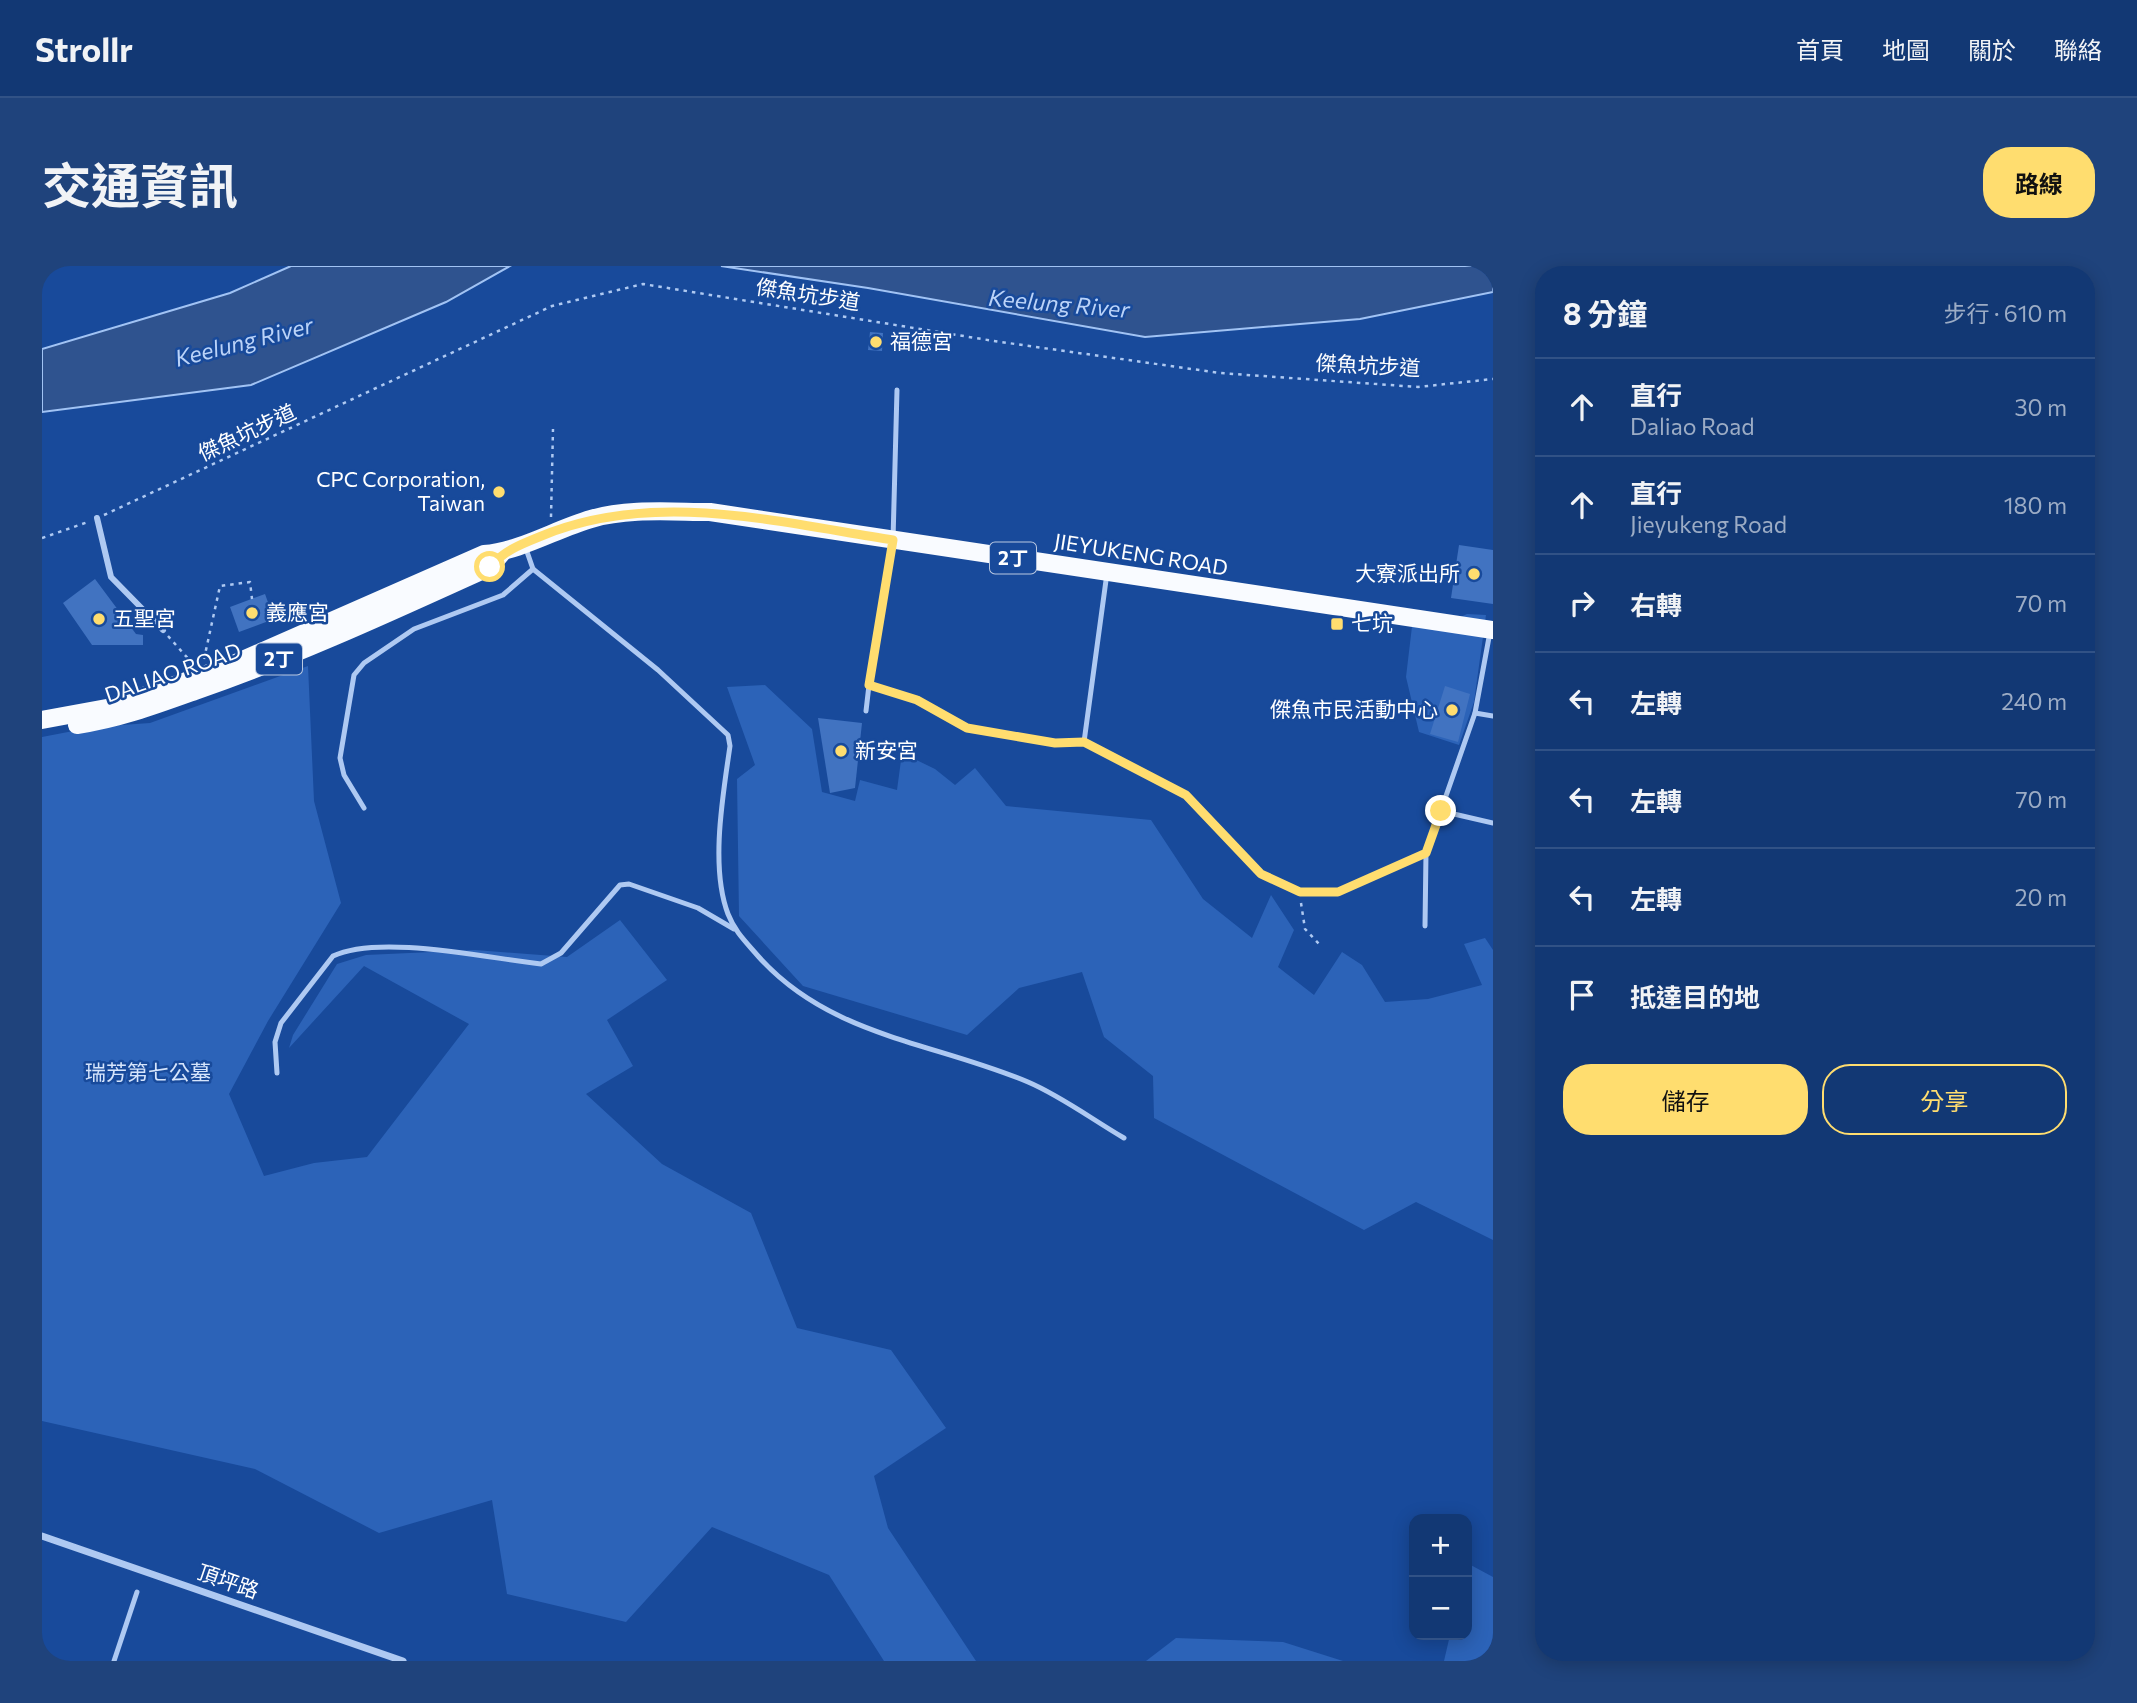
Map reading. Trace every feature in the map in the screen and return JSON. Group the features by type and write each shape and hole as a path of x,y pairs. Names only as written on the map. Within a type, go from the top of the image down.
{"main road":[{"name":"JIEYUKENG ROAD","path":"536,538 595,518 649,512 710,512 1492,629"},
{"name":"DALIAO ROAD","path":"42,720 112,707 229,666 484,554 502,553 536,538"},
{"name":"DALIAO ROAD","path":"42,731 112,720 232,678 351,630 490,567 502,553"}],"street":[{"path":"97,518 111,577 163,630"},
{"name":"頂坪路","path":"42,1536 403,1661"}],"lane":[{"path":"866,711 893,540 897,390"},
{"path":"364,807 344,775 340,758 354,675 364,663 414,629 503,595 533,569 536,538"},
{"path":"533,569 659,670 728,735 721,880 727,911 734,929"},
{"path":"1084,742 1107,573"},
{"path":"1425,926 1426,853 1475,713 1492,629"},
{"path":"869,685 917,700 967,728 1055,743 1084,742 1186,795 1261,874 1300,892 1338,892 1426,853"},
{"path":"1475,713 1493,716"},
{"path":"1441,811 1493,823"},
{"path":"277,1073 275,1042 281,1023 332,956 342,951 389,945 541,964 561,953 620,885 629,884 698,908 734,929 781,982 859,1028 1030,1083 1124,1138"},
{"path":"114,1661 137,1592"}],"path":[{"name":"傑魚坑步道","path":"42,538 134,504 552,306 643,284 994,341 1220,373 1418,387 1493,379"},
{"path":"536,538 553,429"},
{"path":"204,660 220,586 250,582 252,599"},
{"path":"163,630 194,664"},
{"path":"1300,892 1305,929 1321,946"}],"green space":[{"path":"1467,614 1486,615 1474,702 1459,745 1419,732 1406,677 1413,618 1448,623"},
{"name":"瑞芳第七公墓","path":"308,666 314,801 341,903 268,1021 229,1094 264,1176 314,1163 367,1157 469,1024 364,966 289,1048 293,1035 337,964 366,955 475,950 567,957 620,920 667,980 607,1020 633,1066 586,1094 662,1164 751,1213 797,1328 891,1350 946,1428 874,1476 888,1528 976,1661 884,1661 829,1575 712,1527 626,1622 507,1594 492,1500 379,1533 255,1469 42,1421 42,737 94,727 150,723"},
{"path":"765,685 812,729 822,792 855,801 860,780 897,790 902,753 935,769 955,785 975,768 1006,806 1151,820 1203,899 1252,938 1271,895 1294,930 1278,967 1314,995 1342,952 1362,965 1385,1002 1428,999 1482,985 1464,944 1485,938 1493,950 1493,1240 1416,1202 1364,1230 1154,1118 1153,1076 1104,1037 1082,972 1019,988 967,1035 803,986 739,916 737,779 755,765 727,687"},
{"path":"1472,1566 1493,1577 1493,1661 1444,1661 1449,1640 1472,1640"},
{"path":"1176,1638 1283,1642 1343,1661 1146,1661"}],"water":[{"name":"Keelung River","path":"291,266 510,266 446,302 251,385 42,412 42,349 230,293"},
{"name":"Keelung River","path":"721,266 1493,266 1493,292 1360,319 1145,337 868,288"}],"building":[{"name":"福德宮","path":"870,332 883,333 882,351 868,350"},
{"name":"大寮派出所","path":"1459,545 1493,550 1493,604 1451,598"},
{"name":"五聖宮","path":"95,579 136,634 143,635 143,645 92,645 63,603"},
{"name":"義應宮","path":"265,594 274,619 239,632 230,607"},
{"name":"傑魚市民活動中心","path":"1445,686 1470,694 1458,742 1430,734"},
{"name":"新安宮","path":"818,718 862,723 855,788 830,793"}],"place":[{"name":"福德宮","path":"876,342"},
{"name":"CPC Corporation, Taiwan","path":"499,492"},
{"name":"大寮派出所","path":"1474,574"},
{"name":"義應宮","path":"252,613"},
{"name":"五聖宮","path":"99,619"},
{"name":"七坑","path":"1337,624"},
{"name":"傑魚市民活動中心","path":"1452,710"},
{"name":"新安宮","path":"841,751"}],"route":[{"path":"490,567 502,553 550,532 595,518 649,512 710,512 893,540 869,685 917,700 967,728 1055,743 1084,742 1186,795 1261,874 1300,892 1338,892 1426,853 1441,811"}]}
